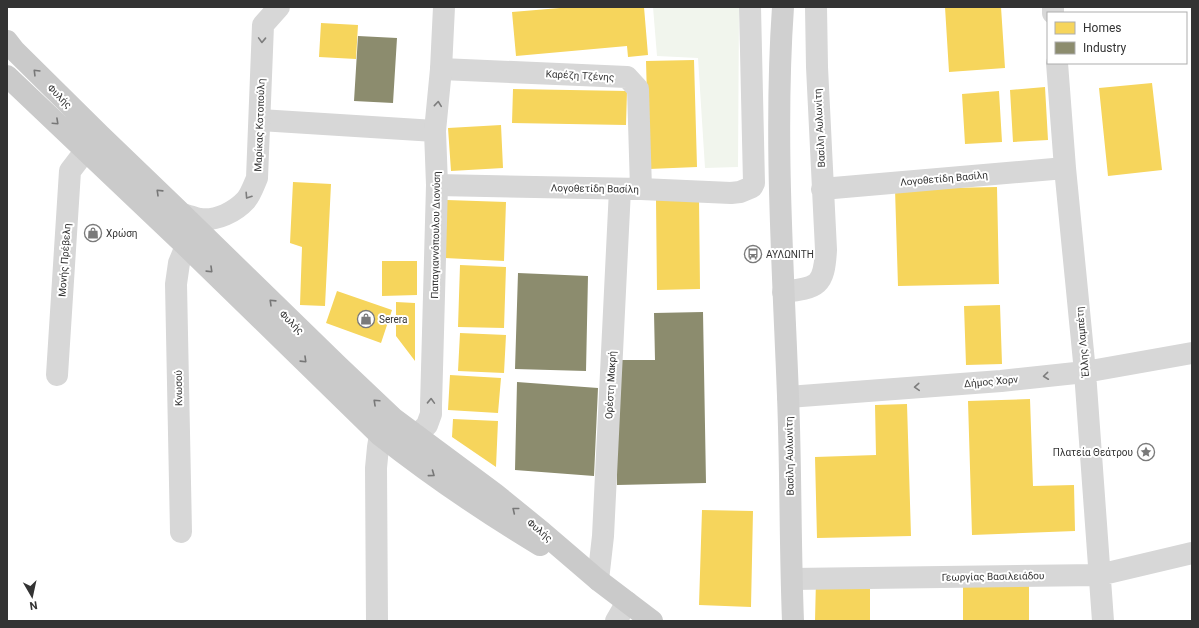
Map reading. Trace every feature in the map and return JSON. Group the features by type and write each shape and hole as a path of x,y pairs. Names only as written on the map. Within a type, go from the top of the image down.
{"main road":[{"name":"Βασίλη Αυλωνίτη","path":"783,7 781,36 780,209 788,397 793,621"},
{"name":"Φυλής","path":"7,41 14,50 100,135 338,366 387,426 401,451 480,508 598,580"},
{"name":"Φυλής","path":"7,76 186,246 387,426 417,436 494,493 598,580 652,621"}],"street":[{"name":"Μαρίκας Κοτοπούλη","path":"182,214 202,219 219,217 234,211 247,200 257,178 263,25 279,7"},
{"name":"Παπαγιαννόπουλου Διονύση","path":"401,451 428,425 432,406 437,185 435,131 441,68 444,7"},
{"name":"Λογοθετίδη Βασίλη","path":"437,185 630,189 731,193 740,192 752,187 754,183 750,7"},
{"name":"Βασίλη Αυλωνίτη","path":"783,292 805,289 812,286 822,278 825,267 826,250 822,189 816,7"},
{"name":"Έλλης Λαμπέτη","path":"1057,64 1065,168 1085,372 1103,621"},
{"name":"Καρέζη Τζένης","path":"441,68 627,77 638,89 630,189"},
{"path":"7,87 15,88 31,98"},
{"path":"260,120 435,131"},
{"name":"Μονής Πρέβελη","path":"57,375 70,171 86,150"},
{"name":"Λογοθετίδη Βασίλη","path":"822,189 1065,168"},
{"name":"Ορέστη Μακρή","path":"598,580 603,536 630,189"},
{"name":"Κνωσού","path":"181,532 176,284 179,263 186,246"},
{"name":"Δήμος Χορν","path":"788,397 1001,381 1085,372 1192,353"},
{"path":"377,621 376,468 378,448 387,426"},
{"name":"Γεωργίας Βασιλειάδου","path":"792,579 1099,575 1192,553"},
{"path":"616,621 627,602"}],"shaded area":[{"path":"653,7 739,7 738,167 705,168 698,58 657,56"}],"building: Homes":[{"path":"572,7 644,7 648,55 628,57 627,46 516,56 512,12"},
{"path":"945,7 1001,7 1005,68 949,72"},
{"path":"321,23 358,25 356,59 319,57"},
{"path":"694,60 697,167 649,169 646,61"},
{"path":"1152,83 1162,170 1108,176 1099,88"},
{"path":"1045,87 1048,140 1013,142 1010,90"},
{"path":"513,89 627,91 626,125 512,123"},
{"path":"999,91 1002,142 965,144 962,94"},
{"path":"501,125 503,168 451,171 448,128"},
{"path":"293,182 331,184 325,306 300,305 302,247 290,243"},
{"path":"997,187 999,284 898,286 895,189"},
{"path":"699,199 700,289 657,290 656,200"},
{"path":"447,200 506,202 504,261 445,258"},
{"path":"382,261 417,261 417,295 382,296"},
{"path":"460,265 506,267 504,328 458,327"},
{"path":"337,291 392,310 381,343 326,323"},
{"path":"396,302 415,303 415,361 396,336"},
{"path":"1000,305 1002,364 966,365 964,306"},
{"path":"460,333 506,335 504,373 458,371"},
{"path":"450,375 501,378 498,413 448,410"},
{"path":"1030,399 1033,486 1074,485 1075,531 972,535 968,401"},
{"path":"907,404 911,536 817,538 815,457 876,455 875,405"},
{"path":"453,419 498,421 496,467 452,437"},
{"path":"702,510 753,511 751,607 699,605"},
{"path":"1029,577 1029,621 963,621 963,578"},
{"path":"816,579 870,580 870,621 815,621"}],"building: Industry":[{"path":"358,36 397,38 393,103 354,101"},
{"path":"518,273 588,276 586,371 515,369"},
{"path":"703,312 706,483 617,485 614,360 655,360 654,313"},
{"path":"517,382 598,388 594,476 515,470"}],"place":[{"name":"Χρώση","path":"93,233"},
{"name":"ΑΥΛΩΝΙΤΗ","path":"753,254"},
{"name":"Serera","path":"366,319"},
{"name":"Πλατεία Θεάτρου","path":"1146,452"}]}
